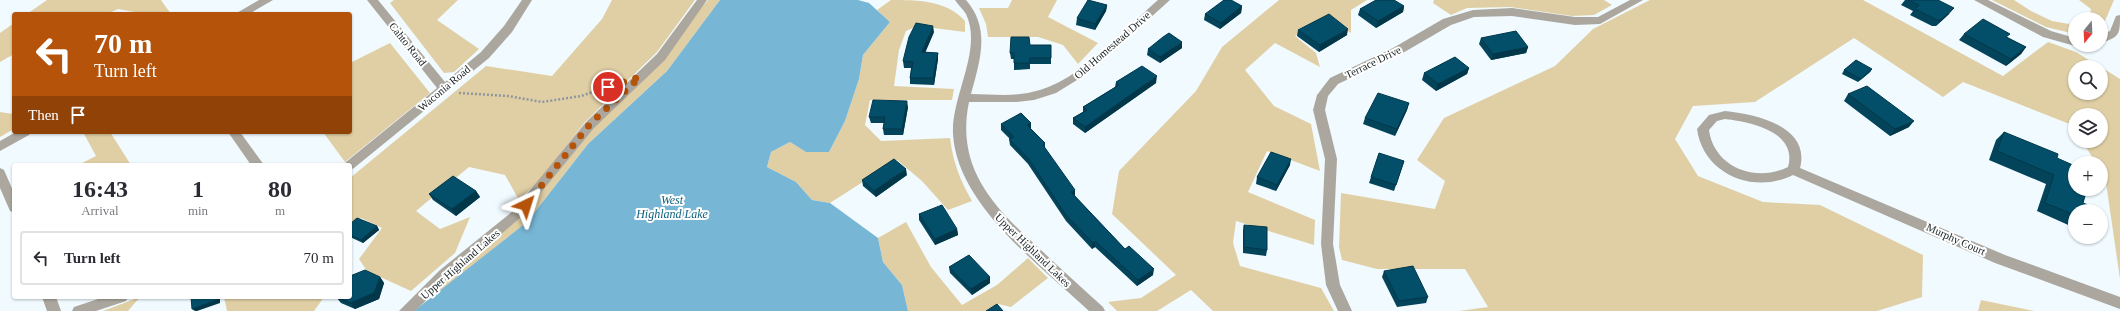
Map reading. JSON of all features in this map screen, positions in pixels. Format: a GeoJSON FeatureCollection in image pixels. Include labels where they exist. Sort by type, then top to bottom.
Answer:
{"type":"FeatureCollection","features":[{"type":"Feature","properties":{"kind":"street"},"geometry":{"type":"LineString","coordinates":[[244,12],[268,0]]}},
{"type":"Feature","properties":{"kind":"street","name":"Cahto Road"},"geometry":{"type":"LineString","coordinates":[[372,0],[444,88]]}},
{"type":"Feature","properties":{"kind":"street","name":"Waconia Road"},"geometry":{"type":"LineString","coordinates":[[352,163],[485,55],[508,29],[527,0]]}},
{"type":"Feature","properties":{"kind":"street","name":"Upper Highland Lakes"},"geometry":{"type":"LineString","coordinates":[[406,311],[445,274],[517,214],[590,124],[661,57],[702,0]]}},
{"type":"Feature","properties":{"kind":"street","name":"Upper Highland Lakes"},"geometry":{"type":"LineString","coordinates":[[960,0],[968,6],[976,22],[978,39],[964,98],[959,133],[964,155],[975,182],[995,214],[1052,270],[1098,311]]}},
{"type":"Feature","properties":{"kind":"street","name":"Old Homestead Drive"},"geometry":{"type":"LineString","coordinates":[[964,98],[1011,99],[1034,97],[1054,90],[1077,78],[1165,0]]}},
{"type":"Feature","properties":{"kind":"street","name":"Terrace Drive"},"geometry":{"type":"LineString","coordinates":[[1345,311],[1333,285],[1327,244],[1331,159],[1319,110],[1323,95],[1334,81],[1397,51],[1447,22],[1473,14],[1512,12],[1575,21],[1600,20],[1638,0]]}},
{"type":"Feature","properties":{"kind":"street"},"geometry":{"type":"LineString","coordinates":[[1979,0],[2047,34],[2068,40]]}},
{"type":"Feature","properties":{"kind":"street"},"geometry":{"type":"LineString","coordinates":[[2108,36],[2114,33],[2120,19]]}},
{"type":"Feature","properties":{"kind":"street"},"geometry":{"type":"LineString","coordinates":[[1726,115],[1741,115],[1766,124],[1780,132],[1791,143],[1796,154],[1793,170],[1784,176],[1771,179],[1754,178],[1738,173],[1717,161],[1707,150],[1702,139],[1703,129],[1713,118],[1726,115]]}},
{"type":"Feature","properties":{"kind":"street"},"geometry":{"type":"LineString","coordinates":[[0,146],[21,134]]}},
{"type":"Feature","properties":{"kind":"street"},"geometry":{"type":"LineString","coordinates":[[235,134],[257,163]]}},
{"type":"Feature","properties":{"kind":"street","name":"Murphy Court"},"geometry":{"type":"LineString","coordinates":[[1793,170],[2000,259],[2120,303]]}},
{"type":"Feature","properties":{"kind":"street"},"geometry":{"type":"LineString","coordinates":[[0,172],[12,203]]}},
{"type":"Feature","properties":{"kind":"street"},"geometry":{"type":"LineString","coordinates":[[50,299],[54,311]]}},
{"type":"Feature","properties":{"kind":"street"},"geometry":{"type":"LineString","coordinates":[[79,311],[115,299]]}},
{"type":"Feature","properties":{"kind":"path"},"geometry":{"type":"LineString","coordinates":[[444,88],[465,95],[508,96],[542,102],[581,96],[614,85]]}},
{"type":"Feature","properties":{"kind":"shaded area"},"geometry":{"type":"Polygon","coordinates":[[[47,0],[161,0],[170,12],[134,12],[118,9],[111,12],[30,12],[47,0]]]}},
{"type":"Feature","properties":{"kind":"shaded area"},"geometry":{"type":"Polygon","coordinates":[[[394,0],[458,0],[437,20],[479,49],[454,72],[444,73],[390,3],[394,0]]]}},
{"type":"Feature","properties":{"kind":"shaded area"},"geometry":{"type":"Polygon","coordinates":[[[612,0],[695,0],[657,52],[585,122],[539,181],[519,200],[505,175],[469,167],[416,211],[440,229],[470,217],[455,253],[411,291],[367,271],[359,259],[382,228],[361,218],[352,226],[352,176],[486,66],[552,76],[602,19],[612,0]]]}},
{"type":"Feature","properties":{"kind":"shaded area"},"geometry":{"type":"Polygon","coordinates":[[[708,0],[720,0],[667,71],[588,144],[527,222],[427,302],[436,290],[469,260],[522,216],[595,125],[708,0]]]}},
{"type":"Feature","properties":{"kind":"shaded area"},"geometry":{"type":"Polygon","coordinates":[[[891,0],[921,1],[940,5],[957,14],[965,21],[965,32],[917,26],[906,31],[899,50],[894,86],[954,89],[952,100],[870,100],[865,125],[881,141],[950,138],[958,171],[972,201],[948,210],[922,181],[897,160],[830,203],[812,200],[796,182],[767,167],[771,152],[790,142],[806,152],[829,152],[845,121],[859,79],[863,55],[890,22],[877,10],[891,0]]]}},
{"type":"Feature","properties":{"kind":"shaded area"},"geometry":{"type":"Polygon","coordinates":[[[1012,0],[1057,0],[1048,17],[1098,43],[1078,64],[1063,45],[1038,37],[988,37],[986,24],[979,8],[1008,8],[1012,0]]]}},
{"type":"Feature","properties":{"kind":"shaded area"},"geometry":{"type":"Polygon","coordinates":[[[1279,0],[1367,0],[1351,10],[1351,33],[1328,18],[1295,36],[1316,53],[1320,67],[1275,43],[1245,70],[1274,106],[1311,124],[1320,171],[1267,151],[1248,192],[1315,220],[1314,245],[1236,221],[1233,243],[1240,266],[1321,288],[1334,311],[1213,311],[1191,290],[1157,311],[1117,311],[1108,302],[1141,298],[1176,275],[1112,214],[1119,171],[1196,91],[1222,47],[1279,0]]]}},
{"type":"Feature","properties":{"kind":"shaded area"},"geometry":{"type":"Polygon","coordinates":[[[1434,0],[1604,0],[1612,5],[1594,15],[1572,16],[1510,7],[1467,8],[1451,15],[1433,3],[1434,0]]]}},
{"type":"Feature","properties":{"kind":"shaded area"},"geometry":{"type":"Polygon","coordinates":[[[1650,0],[1863,0],[2003,76],[2048,42],[2068,49],[2068,52],[2076,52],[2089,60],[2068,60],[2068,100],[2108,100],[2108,71],[2120,79],[2120,279],[2108,196],[2108,156],[2092,156],[2086,148],[2108,148],[2108,108],[2068,108],[2068,123],[1963,82],[1943,97],[1854,38],[1755,102],[1693,106],[1675,139],[1698,176],[1763,202],[1820,205],[1923,255],[1922,297],[1877,311],[1459,311],[1488,307],[1465,269],[1377,269],[1342,260],[1339,247],[1341,193],[1435,209],[1445,181],[1417,160],[1444,118],[1555,66],[1593,29],[1650,0]]]}},
{"type":"Feature","properties":{"kind":"shaded area"},"geometry":{"type":"Polygon","coordinates":[[[1992,0],[2014,0],[2031,11],[2052,21],[2068,24],[2068,32],[2046,27],[1992,0]]]}},
{"type":"Feature","properties":{"kind":"shaded area"},"geometry":{"type":"Polygon","coordinates":[[[2079,0],[2114,0],[2108,14],[2108,12],[2090,12],[2091,9],[2079,0]]]}},
{"type":"Feature","properties":{"kind":"shaded area"},"geometry":{"type":"Polygon","coordinates":[[[12,24],[12,55],[0,62],[0,33],[12,24]]]}},
{"type":"Feature","properties":{"kind":"shaded area"},"geometry":{"type":"Polygon","coordinates":[[[390,43],[430,93],[345,162],[324,134],[352,134],[352,62],[390,43]]]}},
{"type":"Feature","properties":{"kind":"shaded area"},"geometry":{"type":"Polygon","coordinates":[[[0,112],[12,114],[12,130],[0,137],[0,112]]]}},
{"type":"Feature","properties":{"kind":"shaded area"},"geometry":{"type":"Polygon","coordinates":[[[84,134],[111,134],[130,163],[82,163],[96,156],[84,134]]]}},
{"type":"Feature","properties":{"kind":"shaded area"},"geometry":{"type":"Polygon","coordinates":[[[906,222],[931,267],[962,305],[997,285],[1028,258],[1048,278],[1011,307],[998,304],[987,311],[908,311],[902,285],[883,262],[878,238],[906,222]]]}},
{"type":"Feature","properties":{"kind":"shaded area"},"geometry":{"type":"Polygon","coordinates":[[[135,299],[138,299],[128,311],[103,311],[135,299]]]}},
{"type":"Feature","properties":{"kind":"shaded area"},"geometry":{"type":"Polygon","coordinates":[[[224,299],[323,299],[314,311],[227,311],[224,299]]]}},
{"type":"Feature","properties":{"kind":"shaded area"},"geometry":{"type":"Polygon","coordinates":[[[1981,300],[2034,311],[1978,311],[1981,300]]]}},
{"type":"Feature","properties":{"kind":"water","name":"West Highland Lake"},"geometry":{"type":"Polygon","coordinates":[[[720,0],[858,0],[869,3],[890,22],[863,55],[859,79],[845,121],[829,152],[806,152],[790,142],[771,152],[767,167],[796,182],[812,200],[830,203],[878,238],[883,262],[902,285],[908,311],[414,311],[527,222],[588,144],[667,71],[720,0]]]}},
{"type":"Feature","properties":{"kind":"building"},"geometry":{"type":"Polygon","coordinates":[[[1088,0],[1107,5],[1095,24],[1077,18],[1088,0]]]}},
{"type":"Feature","properties":{"kind":"building"},"geometry":{"type":"Polygon","coordinates":[[[1224,0],[1231,0],[1242,6],[1221,23],[1205,14],[1224,0]]]}},
{"type":"Feature","properties":{"kind":"building"},"geometry":{"type":"Polygon","coordinates":[[[1376,0],[1394,0],[1404,6],[1378,21],[1360,9],[1376,0]]]}},
{"type":"Feature","properties":{"kind":"building"},"geometry":{"type":"Polygon","coordinates":[[[1908,0],[1938,0],[1954,8],[1941,20],[1937,20],[1915,9],[1919,5],[1908,0]]]}},
{"type":"Feature","properties":{"kind":"building"},"geometry":{"type":"Polygon","coordinates":[[[1329,14],[1348,29],[1320,45],[1298,30],[1329,14]]]}},
{"type":"Feature","properties":{"kind":"building"},"geometry":{"type":"Polygon","coordinates":[[[1983,19],[2010,34],[2006,37],[2026,47],[2011,59],[1964,34],[1983,19]]]}},
{"type":"Feature","properties":{"kind":"building"},"geometry":{"type":"Polygon","coordinates":[[[916,23],[933,26],[922,52],[938,53],[933,78],[910,78],[913,62],[903,61],[909,37],[916,23]]]}},
{"type":"Feature","properties":{"kind":"building"},"geometry":{"type":"Polygon","coordinates":[[[1516,31],[1528,47],[1493,54],[1481,38],[1516,31]]]}},
{"type":"Feature","properties":{"kind":"building"},"geometry":{"type":"Polygon","coordinates":[[[1169,33],[1182,42],[1160,57],[1148,49],[1163,37],[1169,33]]]}},
{"type":"Feature","properties":{"kind":"building"},"geometry":{"type":"Polygon","coordinates":[[[1011,37],[1029,37],[1030,45],[1051,45],[1051,58],[1030,58],[1029,63],[1014,63],[1014,53],[1010,53],[1011,37]]]}},
{"type":"Feature","properties":{"kind":"building"},"geometry":{"type":"Polygon","coordinates":[[[1455,57],[1469,68],[1438,84],[1424,73],[1455,57]]]}},
{"type":"Feature","properties":{"kind":"building"},"geometry":{"type":"Polygon","coordinates":[[[1856,60],[1872,69],[1861,79],[1844,70],[1856,60]]]}},
{"type":"Feature","properties":{"kind":"building"},"geometry":{"type":"Polygon","coordinates":[[[1142,66],[1157,76],[1085,127],[1073,118],[1087,110],[1083,107],[1119,85],[1116,82],[1142,66]]]}},
{"type":"Feature","properties":{"kind":"building"},"geometry":{"type":"Polygon","coordinates":[[[1867,86],[1914,121],[1895,129],[1848,94],[1867,86]]]}},
{"type":"Feature","properties":{"kind":"building"},"geometry":{"type":"Polygon","coordinates":[[[1378,93],[1409,103],[1397,129],[1365,118],[1378,93]]]}},
{"type":"Feature","properties":{"kind":"building"},"geometry":{"type":"Polygon","coordinates":[[[873,100],[907,101],[902,129],[883,129],[885,117],[869,117],[873,100]]]}},
{"type":"Feature","properties":{"kind":"building"},"geometry":{"type":"Polygon","coordinates":[[[1021,113],[1031,123],[1027,125],[1045,143],[1043,145],[1075,190],[1071,192],[1125,249],[1129,246],[1154,269],[1138,280],[1095,241],[1093,243],[1066,215],[1028,158],[1009,139],[1014,137],[1001,124],[1021,113]]]}},
{"type":"Feature","properties":{"kind":"building"},"geometry":{"type":"Polygon","coordinates":[[[2004,132],[2058,154],[2057,158],[2068,163],[2068,196],[2085,196],[2083,203],[2086,204],[2068,204],[2068,212],[2045,203],[2054,175],[1997,151],[2004,132]]]}},
{"type":"Feature","properties":{"kind":"building"},"geometry":{"type":"Polygon","coordinates":[[[1271,152],[1291,159],[1277,185],[1257,177],[1271,152]]]}},
{"type":"Feature","properties":{"kind":"building"},"geometry":{"type":"Polygon","coordinates":[[[1379,153],[1404,161],[1396,185],[1371,177],[1379,153]]]}},
{"type":"Feature","properties":{"kind":"building"},"geometry":{"type":"Polygon","coordinates":[[[894,159],[906,169],[874,191],[862,180],[894,159]]]}},
{"type":"Feature","properties":{"kind":"building"},"geometry":{"type":"Polygon","coordinates":[[[453,176],[476,191],[452,209],[429,194],[453,176]]]}},
{"type":"Feature","properties":{"kind":"building"},"geometry":{"type":"Polygon","coordinates":[[[942,205],[957,229],[935,239],[919,214],[942,205]]]}},
{"type":"Feature","properties":{"kind":"building"},"geometry":{"type":"Polygon","coordinates":[[[357,218],[377,226],[361,240],[352,236],[352,222],[357,218]]]}},
{"type":"Feature","properties":{"kind":"building"},"geometry":{"type":"Polygon","coordinates":[[[1244,225],[1267,227],[1267,250],[1244,247],[1244,225]]]}},
{"type":"Feature","properties":{"kind":"building"},"geometry":{"type":"Polygon","coordinates":[[[969,255],[990,277],[971,289],[949,267],[969,255]]]}},
{"type":"Feature","properties":{"kind":"building"},"geometry":{"type":"Polygon","coordinates":[[[1413,266],[1428,297],[1399,301],[1384,271],[1413,266]]]}},
{"type":"Feature","properties":{"kind":"building"},"geometry":{"type":"Polygon","coordinates":[[[365,270],[380,277],[374,293],[350,303],[341,299],[352,299],[352,275],[365,270]]]}},
{"type":"Feature","properties":{"kind":"building"},"geometry":{"type":"Polygon","coordinates":[[[191,299],[217,299],[217,300],[192,309],[191,299]]]}},
{"type":"Feature","properties":{"kind":"building"},"geometry":{"type":"Polygon","coordinates":[[[997,304],[1003,311],[986,311],[997,304]]]}},
{"type":"Feature","properties":{"kind":"route"},"geometry":{"type":"LineString","coordinates":[[526,205],[590,124],[640,77],[608,87]]}}]}
